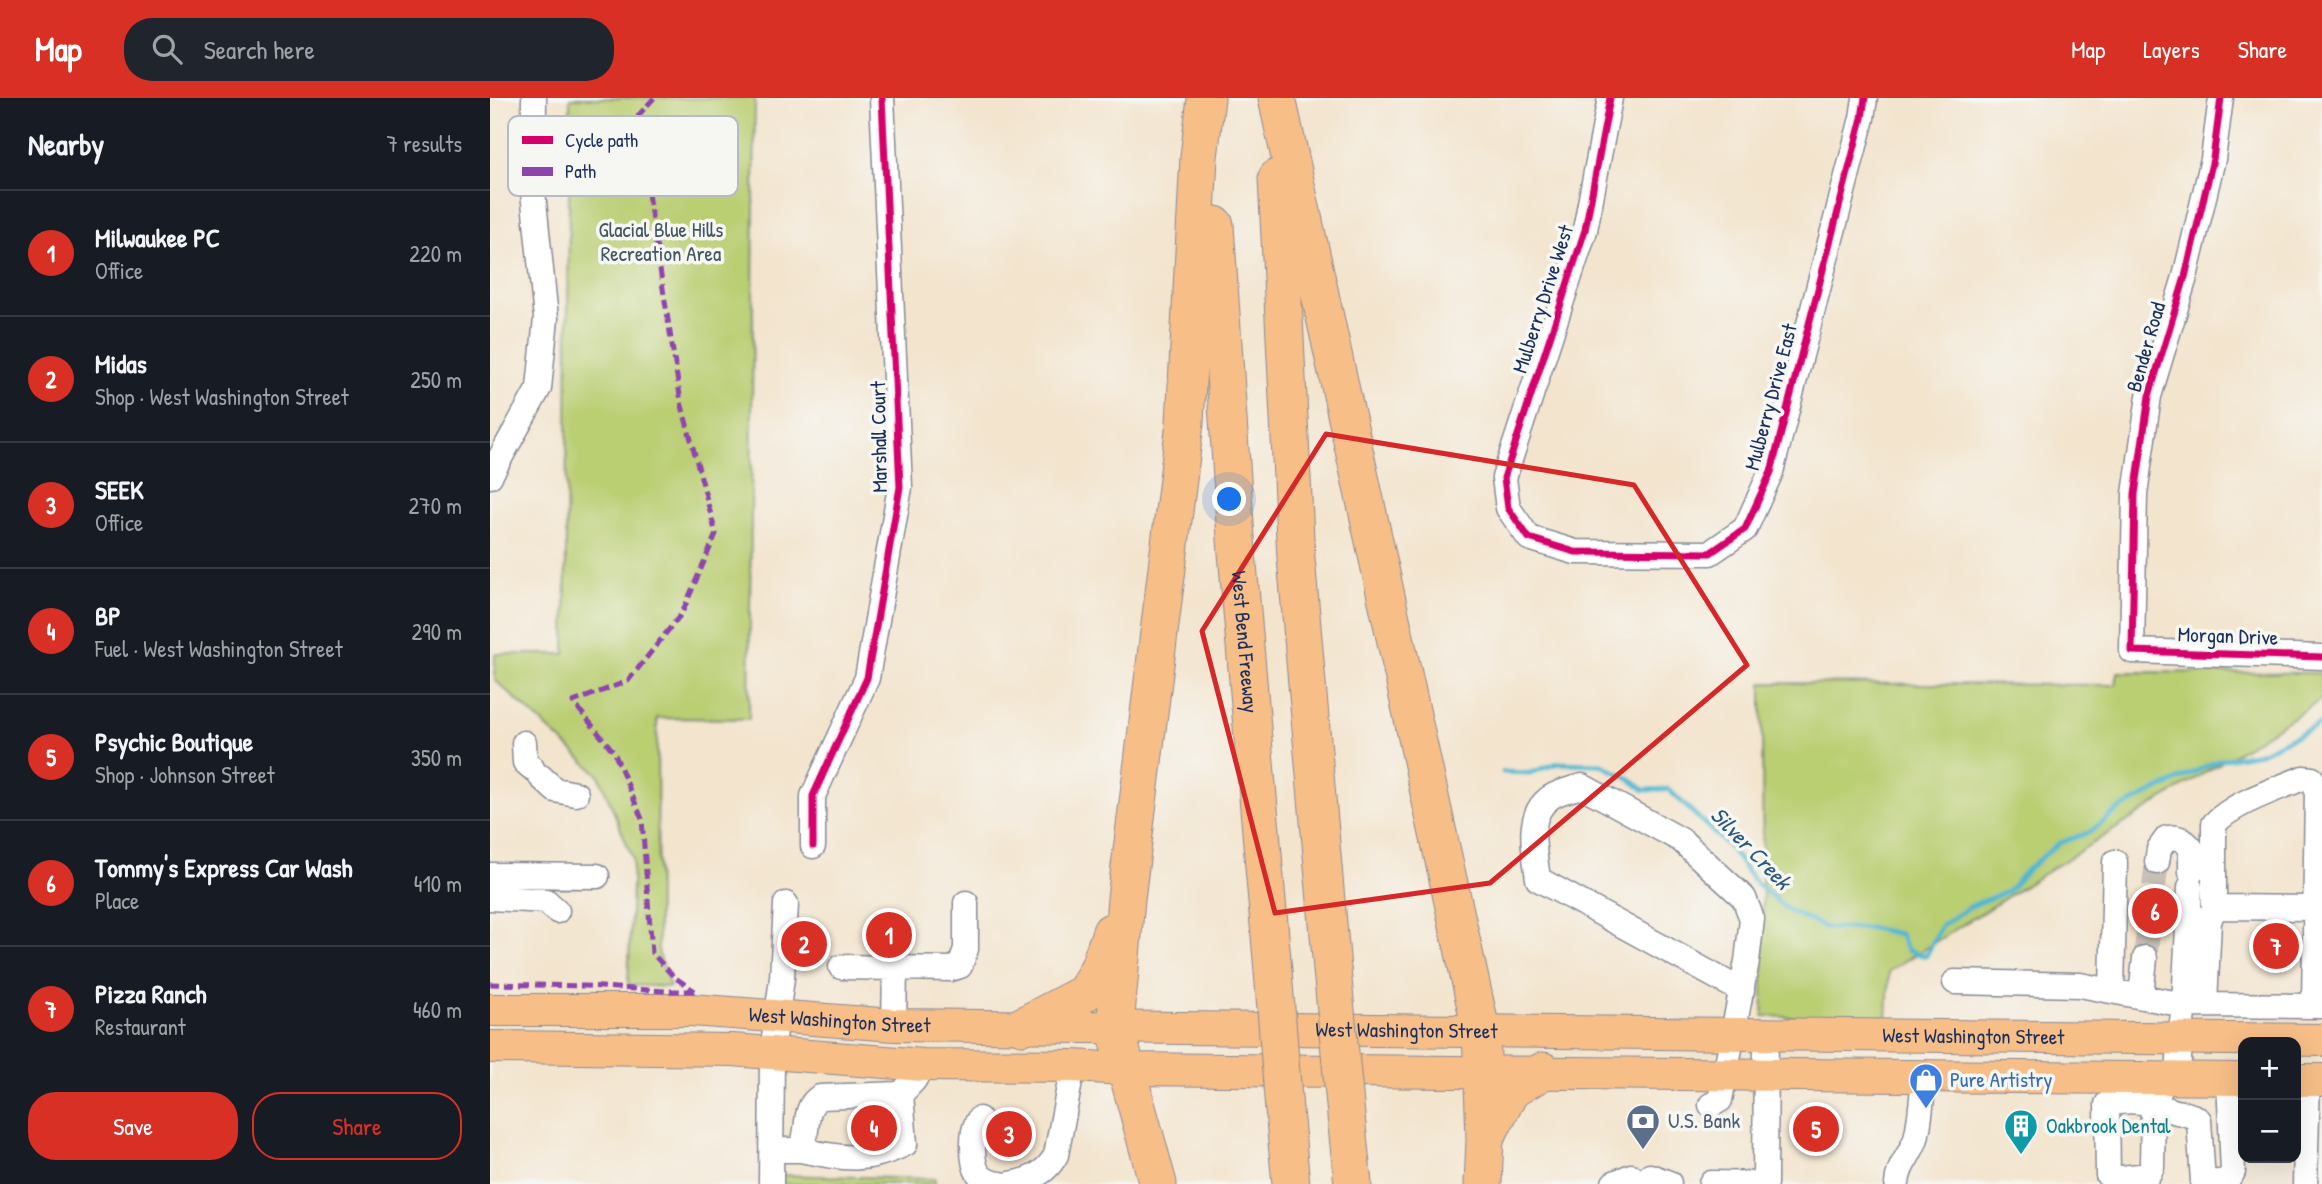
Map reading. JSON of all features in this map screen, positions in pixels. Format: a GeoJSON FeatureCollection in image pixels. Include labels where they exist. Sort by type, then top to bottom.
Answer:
{"type":"FeatureCollection","features":[{"type":"Feature","properties":{"kind":"highway"},"geometry":{"type":"LineString","coordinates":[[1158,1184],[1115,1027],[1125,899],[1185,423],[1199,158],[1207,98]]}},
{"type":"Feature","properties":{"kind":"highway","name":"West Bend Freeway"},"geometry":{"type":"LineString","coordinates":[[1207,98],[1237,554],[1291,1184]]}},
{"type":"Feature","properties":{"kind":"highway"},"geometry":{"type":"LineString","coordinates":[[1275,98],[1296,558],[1353,1184]]}},
{"type":"Feature","properties":{"kind":"highway"},"geometry":{"type":"LineString","coordinates":[[1275,98],[1481,1030],[1485,1139],[1483,1184]]}},
{"type":"Feature","properties":{"kind":"highway"},"geometry":{"type":"LineString","coordinates":[[1023,1026],[1085,993],[1099,967],[1125,899]]}},
{"type":"Feature","properties":{"kind":"highway"},"geometry":{"type":"LineString","coordinates":[[1485,1139],[1511,1090],[1543,1071]]}},
{"type":"Feature","properties":{"kind":"main road","name":"West Washington Street"},"geometry":{"type":"LineString","coordinates":[[490,1010],[691,1010],[894,1025],[2322,1040]]}},
{"type":"Feature","properties":{"kind":"main road","name":"West Washington Street"},"geometry":{"type":"LineString","coordinates":[[490,1047],[733,1049],[923,1065],[1125,1069],[1924,1075],[2164,1086],[2236,1079]]}},
{"type":"Feature","properties":{"kind":"street"},"geometry":{"type":"LineString","coordinates":[[534,98],[534,116]]}},
{"type":"Feature","properties":{"kind":"street","name":"Marshall Court"},"geometry":{"type":"LineString","coordinates":[[813,846],[813,796],[867,678],[900,487],[882,98]]}},
{"type":"Feature","properties":{"kind":"street","name":"Mulberry Drive West"},"geometry":{"type":"LineString","coordinates":[[1508,508],[1504,478],[1585,230],[1610,98]]}},
{"type":"Feature","properties":{"kind":"street","name":"Mulberry Drive East"},"geometry":{"type":"LineString","coordinates":[[1508,508],[1529,538],[1575,552],[1710,554],[1745,529],[1771,472],[1865,98]]}},
{"type":"Feature","properties":{"kind":"street","name":"Bender Road"},"geometry":{"type":"LineString","coordinates":[[2132,651],[2134,494],[2149,396],[2185,277],[2213,159],[2221,98]]}},
{"type":"Feature","properties":{"kind":"street"},"geometry":{"type":"LineString","coordinates":[[490,476],[539,388],[546,318],[533,196]]}},
{"type":"Feature","properties":{"kind":"street","name":"Morgan Drive"},"geometry":{"type":"LineString","coordinates":[[2132,651],[2322,657]]}},
{"type":"Feature","properties":{"kind":"street"},"geometry":{"type":"LineString","coordinates":[[524,743],[525,762],[555,790],[576,794]]}},
{"type":"Feature","properties":{"kind":"street"},"geometry":{"type":"LineString","coordinates":[[1955,982],[2080,985],[2195,1004],[2318,1006],[2314,908],[2316,786],[2312,779],[2303,778],[2231,812],[2214,824],[2214,907],[2195,1004],[2164,1086],[2174,1111],[2199,1119],[2203,1182],[2211,1184],[2227,1181],[2233,1172],[2236,1079]]}},
{"type":"Feature","properties":{"kind":"street"},"geometry":{"type":"LineString","coordinates":[[1711,1105],[1720,1100],[1741,991],[1752,919],[1744,898],[1681,840],[1582,786],[1552,796],[1538,809],[1532,835],[1538,879],[1741,991]]}},
{"type":"Feature","properties":{"kind":"street"},"geometry":{"type":"LineString","coordinates":[[2157,862],[2159,849],[2167,838],[2175,837],[2191,848],[2195,1004]]}},
{"type":"Feature","properties":{"kind":"street"},"geometry":{"type":"LineString","coordinates":[[2112,991],[2115,862]]}},
{"type":"Feature","properties":{"kind":"street"},"geometry":{"type":"LineString","coordinates":[[490,875],[597,876]]}},
{"type":"Feature","properties":{"kind":"street"},"geometry":{"type":"LineString","coordinates":[[490,898],[546,901],[556,911],[561,876]]}},
{"type":"Feature","properties":{"kind":"street"},"geometry":{"type":"LineString","coordinates":[[771,1184],[772,1053],[784,959],[786,904]]}},
{"type":"Feature","properties":{"kind":"street"},"geometry":{"type":"LineString","coordinates":[[841,967],[950,969],[960,966],[966,949],[966,904]]}},
{"type":"Feature","properties":{"kind":"street"},"geometry":{"type":"LineString","coordinates":[[2214,907],[2314,908]]}},
{"type":"Feature","properties":{"kind":"street"},"geometry":{"type":"LineString","coordinates":[[2141,996],[2145,958]]}},
{"type":"Feature","properties":{"kind":"street"},"geometry":{"type":"LineString","coordinates":[[894,1025],[895,968]]}},
{"type":"Feature","properties":{"kind":"street"},"geometry":{"type":"LineString","coordinates":[[1711,1184],[1765,1184],[1766,1034]]}},
{"type":"Feature","properties":{"kind":"street"},"geometry":{"type":"LineString","coordinates":[[800,1150],[806,1141],[812,1101],[820,1097],[901,1094],[923,1065]]}},
{"type":"Feature","properties":{"kind":"street"},"geometry":{"type":"LineString","coordinates":[[1009,1184],[1031,1178],[1051,1166],[1056,1155],[1073,1066]]}},
{"type":"Feature","properties":{"kind":"street"},"geometry":{"type":"LineString","coordinates":[[1897,1184],[1898,1170],[1917,1136],[1924,1075]]}},
{"type":"Feature","properties":{"kind":"street"},"geometry":{"type":"LineString","coordinates":[[2305,1184],[2314,1130],[2309,1080]]}},
{"type":"Feature","properties":{"kind":"street"},"geometry":{"type":"LineString","coordinates":[[771,1151],[800,1150],[859,1158],[884,1155],[905,1144],[901,1094]]}},
{"type":"Feature","properties":{"kind":"street"},"geometry":{"type":"LineString","coordinates":[[979,1119],[973,1134],[974,1169],[980,1178],[1000,1184]]}},
{"type":"Feature","properties":{"kind":"highlighted area"},"geometry":{"type":"Polygon","coordinates":[[[1326,434],[1634,485],[1747,665],[1490,883],[1275,913],[1202,631],[1326,434]]]}},
{"type":"Feature","properties":{"kind":"green space","name":"Glacial Blue Hills Recreation Area"},"geometry":{"type":"Polygon","coordinates":[[[570,98],[755,98],[749,719],[657,718],[658,951],[670,987],[628,985],[633,859],[599,775],[495,680],[495,654],[565,654],[569,196],[738,196],[738,116],[570,116],[570,98]]]}},
{"type":"Feature","properties":{"kind":"green space"},"geometry":{"type":"Polygon","coordinates":[[[2118,672],[2322,673],[2322,699],[1889,971],[1887,1021],[1763,1016],[1762,683],[2116,685],[2118,672]]]}},
{"type":"Feature","properties":{"kind":"green space"},"geometry":{"type":"Polygon","coordinates":[[[777,1175],[935,1179],[935,1184],[777,1184],[777,1175]]]}},
{"type":"Feature","properties":{"kind":"waterway","name":"Silver Creek"},"geometry":{"type":"LineString","coordinates":[[1503,772],[1530,773],[1558,763],[1600,764],[1630,779],[1644,790],[1668,789],[1730,848],[1755,882],[1788,910],[1826,928],[1871,928],[1900,934],[1907,950],[1926,956],[1941,926],[1971,906],[2008,891],[2028,869],[2059,843],[2090,832],[2119,809],[2219,760],[2260,753],[2322,723]]}},
{"type":"Feature","properties":{"kind":"tunnel"},"geometry":{"type":"LineString","coordinates":[[2145,958],[2157,862]]}},
{"type":"Feature","properties":{"kind":"marked path"},"geometry":{"type":"LineString","coordinates":[[638,116],[654,98]]}},
{"type":"Feature","properties":{"kind":"marked path"},"geometry":{"type":"LineString","coordinates":[[648,196],[681,402],[716,534],[682,613],[628,681],[573,702],[614,752],[642,819],[652,953],[674,977],[695,991]]}},
{"type":"Feature","properties":{"kind":"marked path"},"geometry":{"type":"LineString","coordinates":[[490,984],[695,991]]}},
{"type":"Feature","properties":{"kind":"cycle path"},"geometry":{"type":"LineString","coordinates":[[813,846],[813,796],[867,678],[900,487],[882,98]]}},
{"type":"Feature","properties":{"kind":"cycle path"},"geometry":{"type":"LineString","coordinates":[[1610,98],[1585,230],[1504,478],[1508,508],[1529,538],[1575,552],[1710,553],[1745,529],[1771,472],[1865,98]]}},
{"type":"Feature","properties":{"kind":"cycle path"},"geometry":{"type":"LineString","coordinates":[[2221,98],[2213,159],[2185,277],[2149,396],[2135,494],[2132,651],[2322,657]]}},
{"type":"Feature","properties":{"kind":"place","name":"Tommy's Express Car Wash"},"geometry":{"type":"Point","coordinates":[2155,911]}},
{"type":"Feature","properties":{"kind":"place","name":"Milwaukee PC"},"geometry":{"type":"Point","coordinates":[889,935]}},
{"type":"Feature","properties":{"kind":"place","name":"Midas"},"geometry":{"type":"Point","coordinates":[804,944]}},
{"type":"Feature","properties":{"kind":"place","name":"Pizza Ranch"},"geometry":{"type":"Point","coordinates":[2276,946]}},
{"type":"Feature","properties":{"kind":"place","name":"Pure Artistry"},"geometry":{"type":"Point","coordinates":[1926,1110]}},
{"type":"Feature","properties":{"kind":"place","name":"BP"},"geometry":{"type":"Point","coordinates":[874,1128]}},
{"type":"Feature","properties":{"kind":"place","name":"Psychic Boutique"},"geometry":{"type":"Point","coordinates":[1816,1129]}},
{"type":"Feature","properties":{"kind":"place","name":"SEEK"},"geometry":{"type":"Point","coordinates":[1009,1134]}},
{"type":"Feature","properties":{"kind":"place","name":"U.S. Bank"},"geometry":{"type":"Point","coordinates":[1643,1151]}},
{"type":"Feature","properties":{"kind":"place","name":"Oakbrook Dental"},"geometry":{"type":"Point","coordinates":[2021,1156]}}]}
